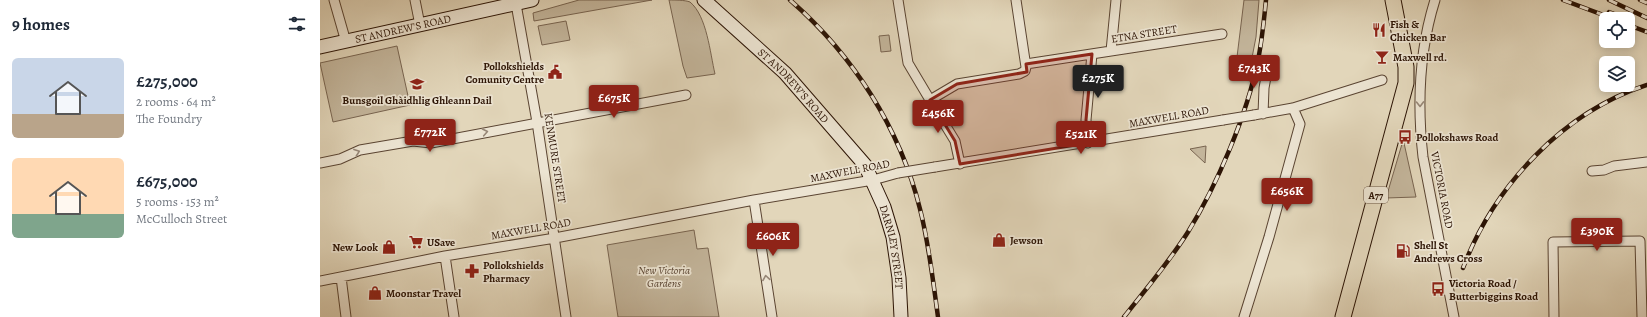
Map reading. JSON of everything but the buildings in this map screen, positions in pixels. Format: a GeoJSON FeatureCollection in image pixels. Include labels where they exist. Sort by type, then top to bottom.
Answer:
{"type":"FeatureCollection","features":[{"type":"Feature","properties":{"kind":"main road","name":"A77"},"geometry":{"type":"LineString","coordinates":[[1343,317],[1406,83],[1407,72],[1393,0]]}},
{"type":"Feature","properties":{"kind":"street"},"geometry":{"type":"LineString","coordinates":[[334,0],[346,42]]}},
{"type":"Feature","properties":{"kind":"street"},"geometry":{"type":"LineString","coordinates":[[415,0],[420,25]]}},
{"type":"Feature","properties":{"kind":"street","name":"ST ANDREW'S ROAD"},"geometry":{"type":"LineString","coordinates":[[320,47],[532,0]]}},
{"type":"Feature","properties":{"kind":"street","name":"ST ANDREW'S ROAD"},"geometry":{"type":"LineString","coordinates":[[704,0],[785,73],[865,165],[873,180]]}},
{"type":"Feature","properties":{"kind":"street"},"geometry":{"type":"LineString","coordinates":[[898,0],[908,63],[955,141],[960,164]]}},
{"type":"Feature","properties":{"kind":"street"},"geometry":{"type":"LineString","coordinates":[[930,100],[957,84],[1022,73],[1026,70],[1016,0]]}},
{"type":"Feature","properties":{"kind":"street"},"geometry":{"type":"LineString","coordinates":[[1111,51],[1116,0]]}},
{"type":"Feature","properties":{"kind":"street","name":"VICTORIA ROAD"},"geometry":{"type":"LineString","coordinates":[[1435,0],[1426,37],[1422,65],[1420,134],[1454,317]]}},
{"type":"Feature","properties":{"kind":"street","name":"KENMURE STREET"},"geometry":{"type":"LineString","coordinates":[[516,4],[537,122],[566,317]]}},
{"type":"Feature","properties":{"kind":"street","name":"ETNA STREET"},"geometry":{"type":"LineString","coordinates":[[1026,64],[1222,34]]}},
{"type":"Feature","properties":{"kind":"street"},"geometry":{"type":"LineString","coordinates":[[1088,143],[1086,120],[1092,54]]}},
{"type":"Feature","properties":{"kind":"street"},"geometry":{"type":"LineString","coordinates":[[1259,114],[1268,66]]}},
{"type":"Feature","properties":{"kind":"street","name":"MAXWELL ROAD"},"geometry":{"type":"LineString","coordinates":[[320,281],[445,256],[555,238],[754,200],[873,180],[898,173],[1088,143],[1293,108],[1382,80]]}},
{"type":"Feature","properties":{"kind":"street"},"geometry":{"type":"LineString","coordinates":[[320,163],[340,159],[360,150],[413,141],[430,143],[686,95]]}},
{"type":"Feature","properties":{"kind":"street"},"geometry":{"type":"LineString","coordinates":[[1244,317],[1269,237],[1300,124],[1293,108]]}},
{"type":"Feature","properties":{"kind":"street"},"geometry":{"type":"LineString","coordinates":[[1592,171],[1604,170],[1614,166],[1647,162]]}},
{"type":"Feature","properties":{"kind":"street","name":"DARNLEY STREET"},"geometry":{"type":"LineString","coordinates":[[873,180],[884,207],[893,237],[899,278],[902,317]]}},
{"type":"Feature","properties":{"kind":"street"},"geometry":{"type":"LineString","coordinates":[[754,200],[772,317]]}},
{"type":"Feature","properties":{"kind":"street"},"geometry":{"type":"LineString","coordinates":[[1554,317],[1553,242],[1616,241],[1640,241],[1642,317]]}},
{"type":"Feature","properties":{"kind":"street"},"geometry":{"type":"LineString","coordinates":[[445,256],[454,317]]}},
{"type":"Feature","properties":{"kind":"street"},"geometry":{"type":"LineString","coordinates":[[341,277],[346,317]]}},
{"type":"Feature","properties":{"kind":"highlighted area"},"geometry":{"type":"Polygon","coordinates":[[[1092,54],[1086,120],[1088,143],[960,164],[955,141],[930,100],[957,84],[1027,72],[1026,64],[1092,54]]]}},
{"type":"Feature","properties":{"kind":"green space"},"geometry":{"type":"Polygon","coordinates":[[[579,0],[652,0],[534,21],[533,13],[579,0]]]}},
{"type":"Feature","properties":{"kind":"green space"},"geometry":{"type":"Polygon","coordinates":[[[669,0],[688,1],[696,8],[707,35],[715,74],[687,78],[669,0]]]}},
{"type":"Feature","properties":{"kind":"green space"},"geometry":{"type":"Polygon","coordinates":[[[1244,0],[1259,0],[1256,37],[1250,68],[1237,57],[1244,0]]]}},
{"type":"Feature","properties":{"kind":"green space"},"geometry":{"type":"Polygon","coordinates":[[[566,21],[570,40],[542,45],[538,26],[566,21]]]}},
{"type":"Feature","properties":{"kind":"green space"},"geometry":{"type":"Polygon","coordinates":[[[889,35],[891,51],[881,52],[879,36],[889,35]]]}},
{"type":"Feature","properties":{"kind":"green space"},"geometry":{"type":"Polygon","coordinates":[[[397,46],[410,105],[333,122],[320,63],[397,46]]]}},
{"type":"Feature","properties":{"kind":"green space"},"geometry":{"type":"Polygon","coordinates":[[[1404,143],[1416,197],[1386,198],[1402,144],[1404,143]]]}},
{"type":"Feature","properties":{"kind":"green space"},"geometry":{"type":"Polygon","coordinates":[[[1206,146],[1205,163],[1190,149],[1206,146]]]}},
{"type":"Feature","properties":{"kind":"green space","name":"New Victoria Gardens"},"geometry":{"type":"Polygon","coordinates":[[[694,230],[697,249],[708,248],[719,317],[618,317],[607,245],[694,230]]]}},
{"type":"Feature","properties":{"kind":"railway"},"geometry":{"type":"LineString","coordinates":[[790,0],[813,21],[854,69],[887,122],[900,150],[920,209],[926,236],[938,317]]}},
{"type":"Feature","properties":{"kind":"railway"},"geometry":{"type":"LineString","coordinates":[[1124,317],[1188,232],[1210,193],[1230,149],[1253,81],[1261,45],[1266,0]]}},
{"type":"Feature","properties":{"kind":"railway"},"geometry":{"type":"LineString","coordinates":[[1563,0],[1599,13]]}},
{"type":"Feature","properties":{"kind":"railway"},"geometry":{"type":"LineString","coordinates":[[1609,0],[1647,18]]}},
{"type":"Feature","properties":{"kind":"railway"},"geometry":{"type":"LineString","coordinates":[[1640,0],[1647,3]]}},
{"type":"Feature","properties":{"kind":"railway"},"geometry":{"type":"LineString","coordinates":[[1635,28],[1647,32]]}},
{"type":"Feature","properties":{"kind":"railway"},"geometry":{"type":"LineString","coordinates":[[1463,268],[1476,238],[1493,209],[1513,181],[1535,156],[1560,133],[1587,113],[1616,97],[1647,85]]}},
{"type":"Feature","properties":{"kind":"place","name":"Fish & Chicken Bar"},"geometry":{"type":"Point","coordinates":[1379,30]}},
{"type":"Feature","properties":{"kind":"place","name":"Maxwell rd."},"geometry":{"type":"Point","coordinates":[1382,57]}},
{"type":"Feature","properties":{"kind":"place","name":"Pollokshields Comunity Centre"},"geometry":{"type":"Point","coordinates":[555,72]}},
{"type":"Feature","properties":{"kind":"place","name":"Bunsgoil Ghàidhlig Ghleann Dail"},"geometry":{"type":"Point","coordinates":[417,84]}},
{"type":"Feature","properties":{"kind":"place","name":"Pollokshaws Road"},"geometry":{"type":"Point","coordinates":[1405,137]}},
{"type":"Feature","properties":{"kind":"place","name":"Jewson"},"geometry":{"type":"Point","coordinates":[999,240]}},
{"type":"Feature","properties":{"kind":"place","name":"USave"},"geometry":{"type":"Point","coordinates":[416,242]}},
{"type":"Feature","properties":{"kind":"place","name":"New Look"},"geometry":{"type":"Point","coordinates":[389,247]}},
{"type":"Feature","properties":{"kind":"place","name":"Shell St Andrews Cross"},"geometry":{"type":"Point","coordinates":[1403,251]}},
{"type":"Feature","properties":{"kind":"place","name":"Pollokshields Pharmacy"},"geometry":{"type":"Point","coordinates":[472,271]}},
{"type":"Feature","properties":{"kind":"place","name":"Victoria Road / Butterbiggins Road"},"geometry":{"type":"Point","coordinates":[1438,289]}},
{"type":"Feature","properties":{"kind":"place","name":"Moonstar Travel"},"geometry":{"type":"Point","coordinates":[375,293]}}]}
